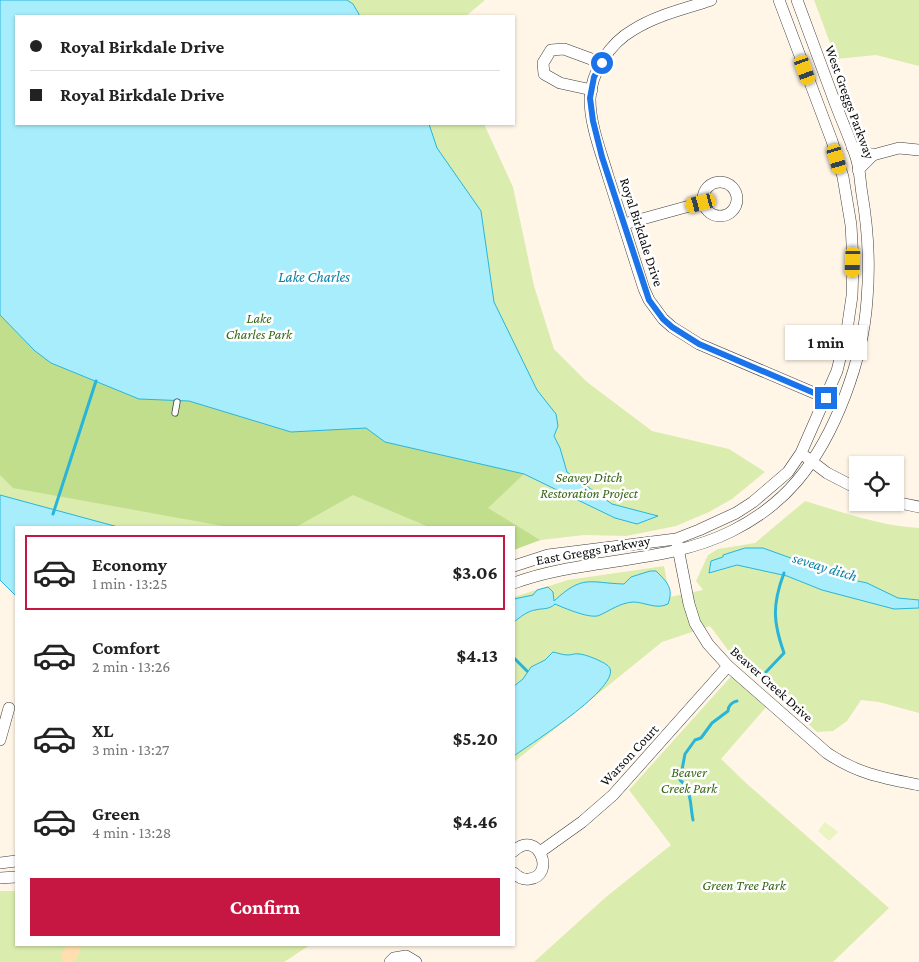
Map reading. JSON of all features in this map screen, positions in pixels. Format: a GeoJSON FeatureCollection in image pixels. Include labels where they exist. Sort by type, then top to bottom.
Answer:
{"type":"FeatureCollection","features":[{"type":"Feature","properties":{"kind":"street","name":"Royal Birkdale Drive"},"geometry":{"type":"LineString","coordinates":[[711,0],[645,23],[631,30],[613,47],[594,77],[590,98],[597,139],[649,300],[663,319],[699,344],[826,398]]}},
{"type":"Feature","properties":{"kind":"street"},"geometry":{"type":"LineString","coordinates":[[678,545],[753,502],[788,472],[801,453],[837,371],[848,322],[852,296],[853,262],[851,225],[843,177],[832,141],[779,0]]}},
{"type":"Feature","properties":{"kind":"street","name":"West Greggs Parkway"},"geometry":{"type":"LineString","coordinates":[[678,545],[710,540],[733,530],[761,513],[785,494],[812,461],[838,412],[856,362],[867,302],[869,255],[867,224],[857,159],[797,0]]}},
{"type":"Feature","properties":{"kind":"street"},"geometry":{"type":"LineString","coordinates":[[592,90],[560,83],[544,74],[543,63],[551,50],[564,49],[602,63]]}},
{"type":"Feature","properties":{"kind":"street"},"geometry":{"type":"LineString","coordinates":[[852,147],[873,155]]}},
{"type":"Feature","properties":{"kind":"street"},"geometry":{"type":"LineString","coordinates":[[858,170],[873,155],[899,148],[919,150]]}},
{"type":"Feature","properties":{"kind":"street"},"geometry":{"type":"LineString","coordinates":[[624,224],[704,202]]}},
{"type":"Feature","properties":{"kind":"street"},"geometry":{"type":"LineString","coordinates":[[801,453],[826,473],[849,484]]}},
{"type":"Feature","properties":{"kind":"street"},"geometry":{"type":"LineString","coordinates":[[904,504],[919,507]]}},
{"type":"Feature","properties":{"kind":"street","name":"East Greggs Parkway"},"geometry":{"type":"LineString","coordinates":[[515,566],[548,556],[678,545]]}},
{"type":"Feature","properties":{"kind":"street","name":"East Greggs Parkway"},"geometry":{"type":"LineString","coordinates":[[515,583],[555,571],[678,545]]}},
{"type":"Feature","properties":{"kind":"street","name":"Beaver Creek Drive"},"geometry":{"type":"LineString","coordinates":[[678,545],[689,604],[695,623],[708,644],[728,666],[842,763],[874,776],[919,785]]}},
{"type":"Feature","properties":{"kind":"street","name":"Warson Court"},"geometry":{"type":"LineString","coordinates":[[540,852],[582,822],[612,795],[728,666]]}},
{"type":"Feature","properties":{"kind":"street"},"geometry":{"type":"LineString","coordinates":[[0,740],[8,708]]}},
{"type":"Feature","properties":{"kind":"street"},"geometry":{"type":"LineString","coordinates":[[515,850],[522,846],[534,846],[540,852],[543,859],[543,865],[538,875],[522,879],[515,875]]}},
{"type":"Feature","properties":{"kind":"street"},"geometry":{"type":"LineString","coordinates":[[0,863],[15,861]]}},
{"type":"Feature","properties":{"kind":"street"},"geometry":{"type":"LineString","coordinates":[[0,878],[15,877]]}},
{"type":"Feature","properties":{"kind":"street"},"geometry":{"type":"LineString","coordinates":[[390,962],[394,958],[406,956],[416,962]]}},
{"type":"Feature","properties":{"kind":"lane"},"geometry":{"type":"LineString","coordinates":[[174,413],[177,402]]}},
{"type":"Feature","properties":{"kind":"green space","name":"Lake Charles"},"geometry":{"type":"Polygon","coordinates":[[[0,0],[344,0],[353,4],[347,0],[485,0],[467,15],[15,15],[15,125],[426,125],[433,138],[429,125],[484,125],[513,187],[534,286],[554,349],[587,382],[652,431],[729,449],[765,472],[732,499],[709,512],[676,526],[626,536],[584,535],[541,540],[515,549],[515,526],[85,526],[0,502],[0,0]]]}},
{"type":"Feature","properties":{"kind":"green space"},"geometry":{"type":"Polygon","coordinates":[[[814,0],[919,0],[919,66],[876,55],[836,59],[814,0]]]}},
{"type":"Feature","properties":{"kind":"green space"},"geometry":{"type":"Polygon","coordinates":[[[0,315],[35,351],[51,363],[139,399],[189,401],[291,432],[366,428],[385,442],[524,474],[488,508],[540,540],[515,550],[515,526],[427,526],[353,495],[298,526],[223,526],[13,488],[0,475],[0,315]]]}},
{"type":"Feature","properties":{"kind":"green space"},"geometry":{"type":"Polygon","coordinates":[[[805,501],[876,521],[919,528],[919,713],[879,702],[861,700],[847,721],[833,731],[817,732],[731,654],[710,626],[662,642],[515,761],[515,597],[568,580],[664,566],[670,597],[703,590],[696,581],[708,555],[718,549],[755,543],[805,501]]]}},
{"type":"Feature","properties":{"kind":"green space","name":"Green Tree Park"},"geometry":{"type":"Polygon","coordinates":[[[735,672],[767,706],[721,759],[889,908],[833,962],[534,962],[606,897],[671,845],[629,790],[735,672]]]}},
{"type":"Feature","properties":{"kind":"green space"},"geometry":{"type":"Polygon","coordinates":[[[825,822],[838,832],[829,841],[818,831],[825,822]]]}},
{"type":"Feature","properties":{"kind":"green space"},"geometry":{"type":"Polygon","coordinates":[[[0,891],[15,891],[15,946],[308,946],[284,962],[0,962],[0,891]]]}},
{"type":"Feature","properties":{"kind":"sand"},"geometry":{"type":"Polygon","coordinates":[[[68,946],[81,946],[79,954],[73,962],[61,962],[63,960],[60,954],[68,946]]]}},
{"type":"Feature","properties":{"kind":"water","name":"Lake Charles"},"geometry":{"type":"Polygon","coordinates":[[[0,0],[347,0],[353,4],[359,15],[15,15],[15,125],[429,125],[437,148],[481,211],[494,302],[537,390],[556,414],[558,426],[554,436],[560,448],[567,472],[612,504],[658,516],[637,524],[615,518],[524,474],[385,442],[366,428],[291,432],[189,401],[139,399],[51,363],[35,351],[0,315],[0,0]]]}},
{"type":"Feature","properties":{"kind":"water"},"geometry":{"type":"Polygon","coordinates":[[[0,495],[114,526],[15,526],[15,595],[0,580],[0,495]]]}},
{"type":"Feature","properties":{"kind":"water"},"geometry":{"type":"Polygon","coordinates":[[[745,548],[763,548],[849,579],[867,583],[898,598],[919,600],[919,608],[894,609],[822,590],[787,576],[737,565],[709,573],[711,561],[745,548]]]}},
{"type":"Feature","properties":{"kind":"water"},"geometry":{"type":"Polygon","coordinates":[[[656,571],[670,589],[668,604],[659,606],[633,602],[620,605],[600,615],[591,616],[555,604],[548,608],[530,612],[515,621],[515,599],[533,595],[537,590],[548,587],[553,592],[554,601],[564,592],[580,583],[624,584],[631,577],[656,571]]]}},
{"type":"Feature","properties":{"kind":"water"},"geometry":{"type":"Polygon","coordinates":[[[553,652],[566,655],[582,654],[607,665],[610,673],[604,685],[574,714],[515,755],[515,685],[523,679],[531,667],[545,660],[553,652]]]}},
{"type":"Feature","properties":{"kind":"waterway"},"geometry":{"type":"LineString","coordinates":[[53,514],[96,381]]}},
{"type":"Feature","properties":{"kind":"waterway"},"geometry":{"type":"LineString","coordinates":[[766,672],[784,653],[775,613],[777,595],[784,573]]}},
{"type":"Feature","properties":{"kind":"waterway"},"geometry":{"type":"LineString","coordinates":[[515,659],[527,671]]}},
{"type":"Feature","properties":{"kind":"waterway"},"geometry":{"type":"LineString","coordinates":[[693,820],[689,793],[680,780],[685,754],[695,740],[701,738],[712,723],[728,711],[732,703],[737,701]]}},
{"type":"Feature","properties":{"kind":"route"},"geometry":{"type":"LineString","coordinates":[[602,63],[594,77],[590,98],[593,121],[602,157],[649,300],[663,319],[672,327],[699,344],[826,398]]}},
{"type":"Feature","properties":{"kind":"park label","name":"Lake Charles Park"},"geometry":{"type":"Point","coordinates":[259,326]}},
{"type":"Feature","properties":{"kind":"park label","name":"Seavey Ditch Restoration Project"},"geometry":{"type":"Point","coordinates":[589,486]}},
{"type":"Feature","properties":{"kind":"park label","name":"Beaver Creek Park"},"geometry":{"type":"Point","coordinates":[689,780]}},
{"type":"Feature","properties":{"kind":"water label","name":"seveay ditch"},"geometry":{"type":"Point","coordinates":[825,567]}}]}
